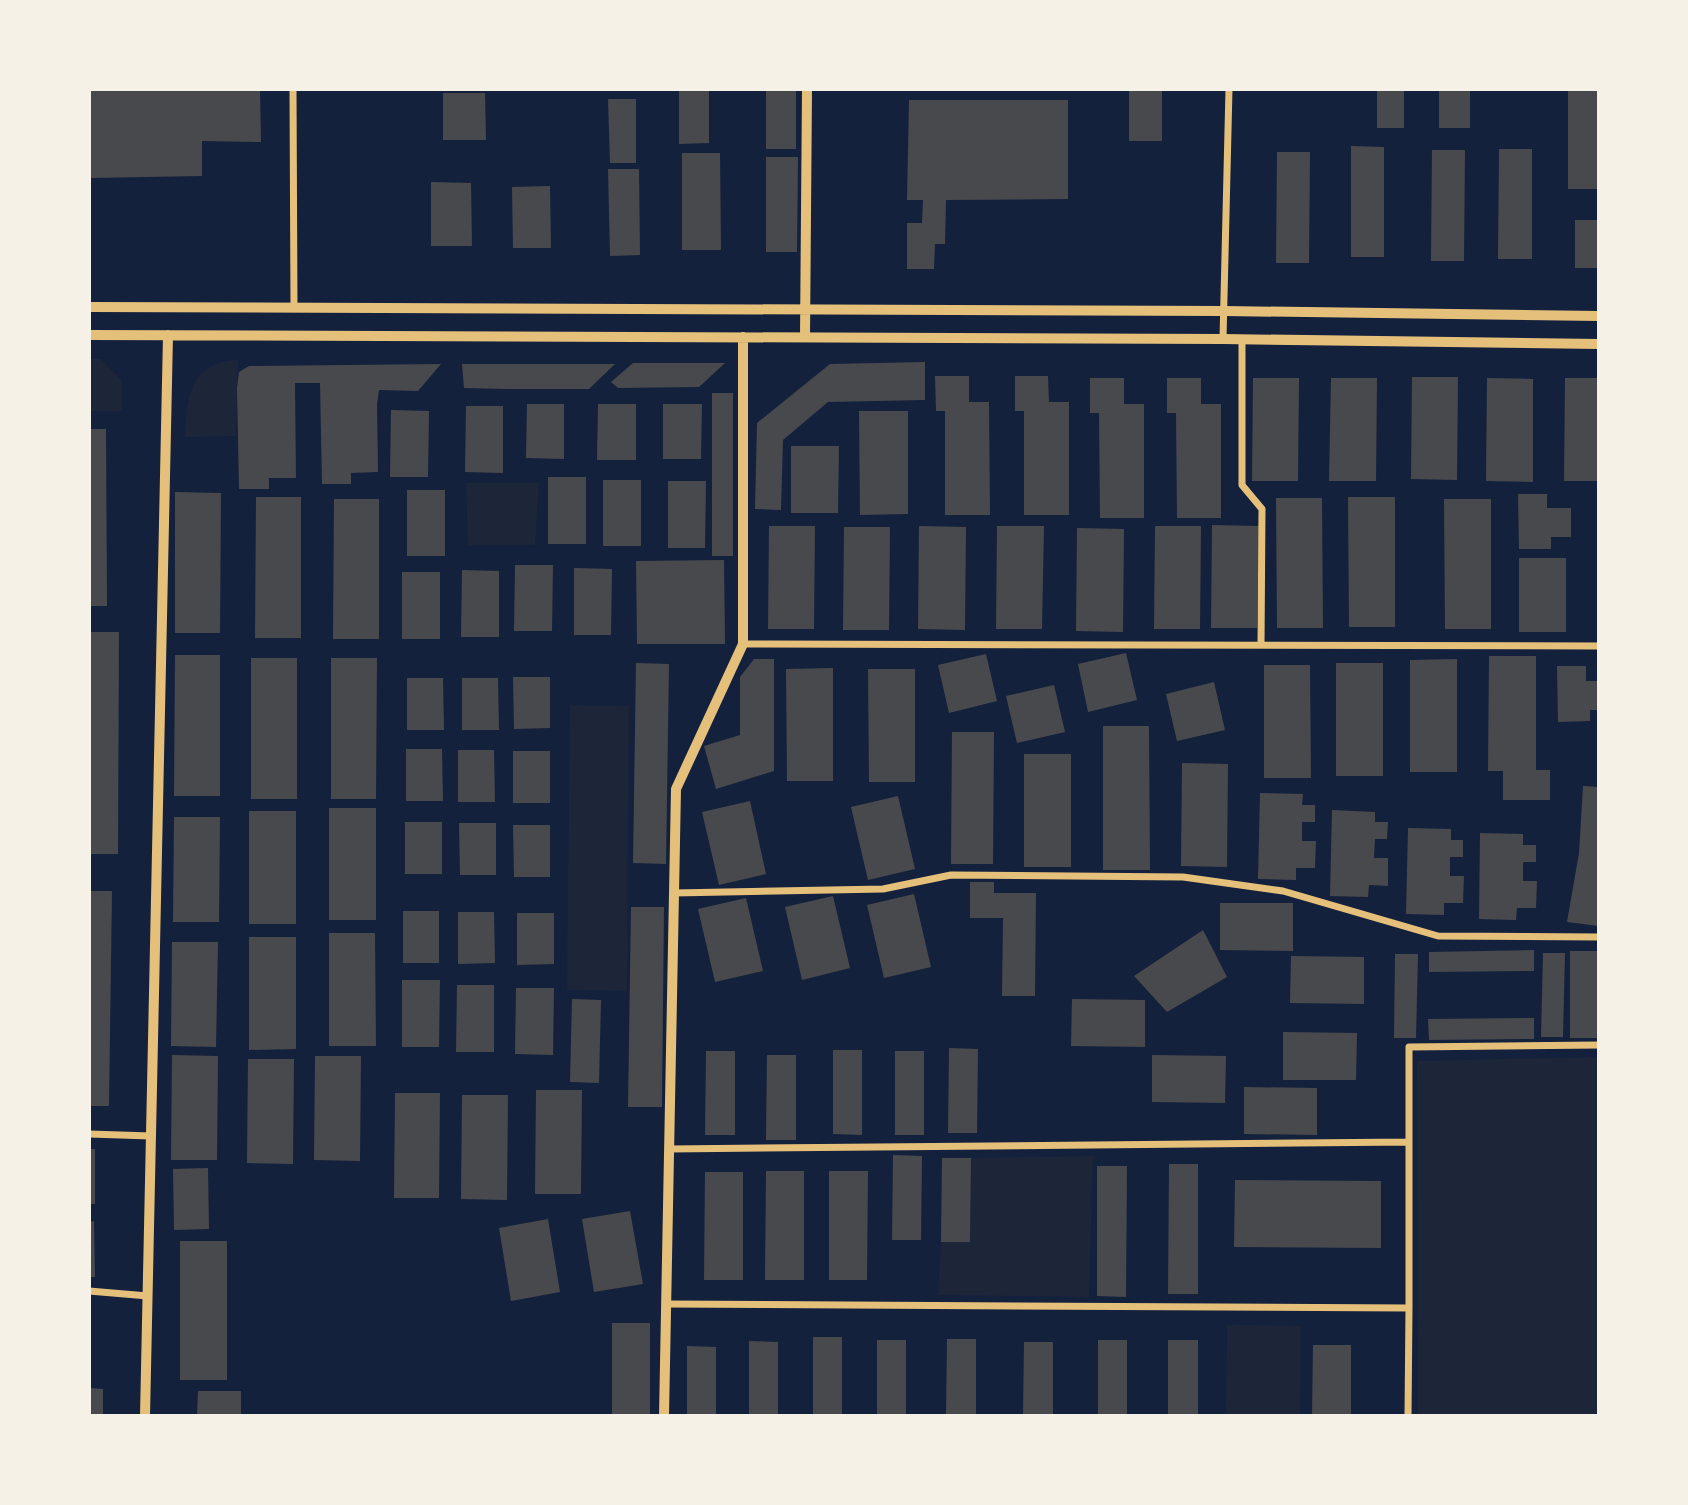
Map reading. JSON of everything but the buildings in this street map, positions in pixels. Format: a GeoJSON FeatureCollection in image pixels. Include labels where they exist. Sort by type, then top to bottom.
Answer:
{"type":"FeatureCollection","features":[{"type":"Feature","properties":{"kind":"street"},"geometry":{"type":"LineString","coordinates":[[293,89],[294,308]]}},
{"type":"Feature","properties":{"kind":"street"},"geometry":{"type":"LineString","coordinates":[[805,337],[807,89]]}},
{"type":"Feature","properties":{"kind":"street"},"geometry":{"type":"LineString","coordinates":[[1223,339],[1229,89]]}},
{"type":"Feature","properties":{"kind":"street"},"geometry":{"type":"LineString","coordinates":[[89,307],[1224,311],[1599,316]]}},
{"type":"Feature","properties":{"kind":"street"},"geometry":{"type":"LineString","coordinates":[[89,335],[1242,339],[1599,344]]}},
{"type":"Feature","properties":{"kind":"street"},"geometry":{"type":"LineString","coordinates":[[145,1416],[168,335]]}},
{"type":"Feature","properties":{"kind":"street"},"geometry":{"type":"LineString","coordinates":[[664,1416],[676,789],[743,644],[743,337]]}},
{"type":"Feature","properties":{"kind":"street"},"geometry":{"type":"LineString","coordinates":[[1242,339],[1242,485],[1262,509],[1261,645]]}},
{"type":"Feature","properties":{"kind":"street"},"geometry":{"type":"LineString","coordinates":[[743,644],[1599,646]]}},
{"type":"Feature","properties":{"kind":"street"},"geometry":{"type":"LineString","coordinates":[[674,893],[883,889],[951,875],[1183,877],[1283,891],[1438,936],[1599,937]]}},
{"type":"Feature","properties":{"kind":"street"},"geometry":{"type":"LineString","coordinates":[[1408,1416],[1409,1047],[1599,1045]]}},
{"type":"Feature","properties":{"kind":"street"},"geometry":{"type":"LineString","coordinates":[[89,1134],[151,1136]]}},
{"type":"Feature","properties":{"kind":"street"},"geometry":{"type":"LineString","coordinates":[[669,1149],[1408,1142]]}},
{"type":"Feature","properties":{"kind":"street"},"geometry":{"type":"LineString","coordinates":[[89,1291],[148,1296]]}},
{"type":"Feature","properties":{"kind":"street"},"geometry":{"type":"LineString","coordinates":[[666,1304],[1409,1308]]}},
{"type":"Feature","properties":{"kind":"shaded area"},"geometry":{"type":"Polygon","coordinates":[[[89,359],[101,359],[122,381],[122,411],[89,411],[89,359]]]}},
{"type":"Feature","properties":{"kind":"shaded area"},"geometry":{"type":"Polygon","coordinates":[[[238,360],[236,436],[185,437],[190,396],[200,375],[209,367],[238,360]]]}},
{"type":"Feature","properties":{"kind":"shaded area"},"geometry":{"type":"Polygon","coordinates":[[[466,483],[539,483],[535,545],[468,545],[466,483]]]}},
{"type":"Feature","properties":{"kind":"shaded area"},"geometry":{"type":"Polygon","coordinates":[[[570,705],[629,706],[627,991],[567,990],[570,705]]]}},
{"type":"Feature","properties":{"kind":"shaded area"},"geometry":{"type":"Polygon","coordinates":[[[1599,1057],[1599,1416],[1418,1416],[1417,1061],[1599,1057]]]}},
{"type":"Feature","properties":{"kind":"shaded area"},"geometry":{"type":"Polygon","coordinates":[[[1093,1156],[1089,1297],[938,1295],[941,1242],[970,1242],[971,1158],[1093,1156]]]}},
{"type":"Feature","properties":{"kind":"shaded area"},"geometry":{"type":"Polygon","coordinates":[[[1227,1325],[1301,1326],[1300,1416],[1226,1416],[1227,1325]]]}}]}
